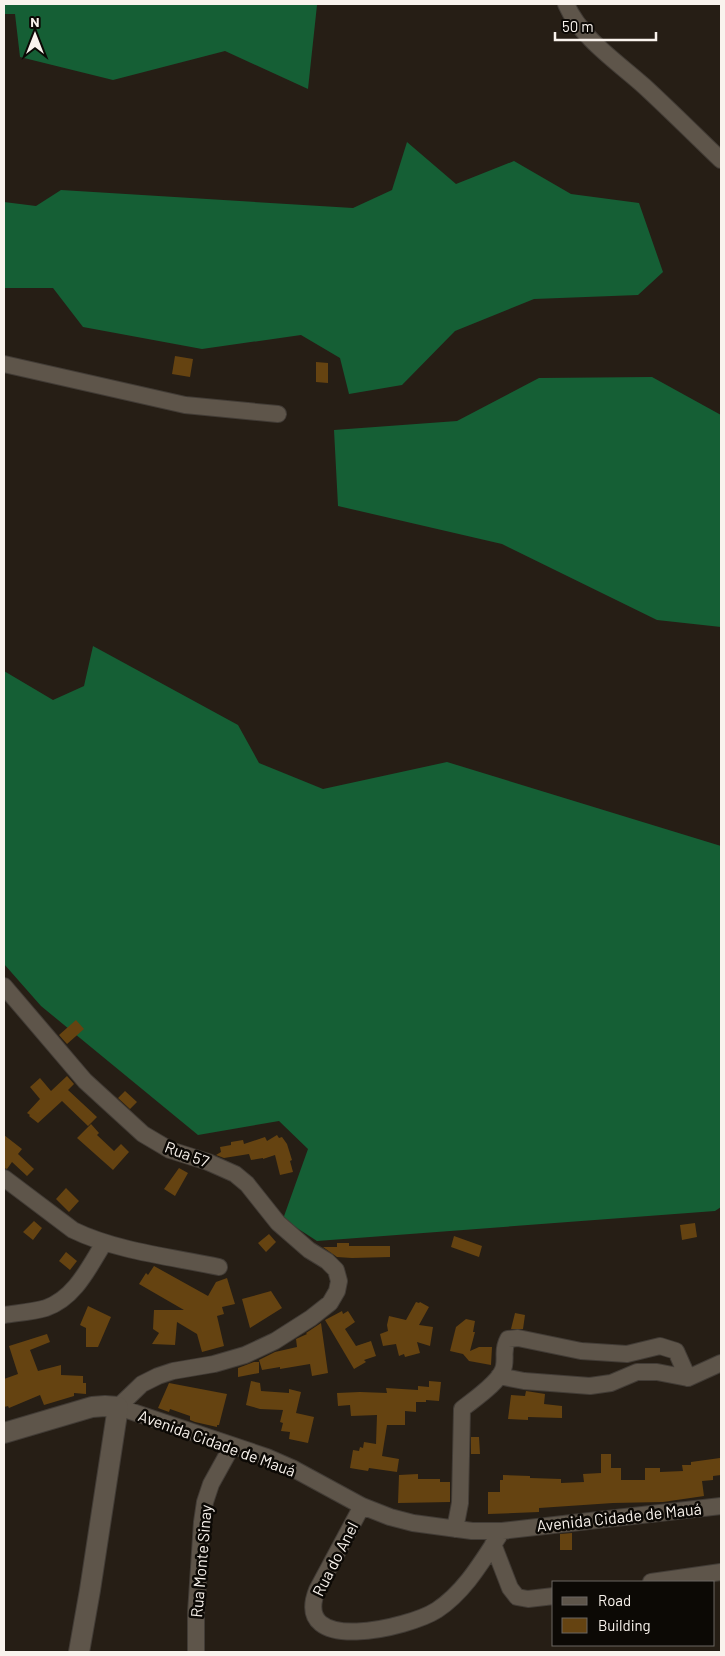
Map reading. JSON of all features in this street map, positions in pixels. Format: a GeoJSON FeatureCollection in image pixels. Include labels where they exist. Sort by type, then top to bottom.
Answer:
{"type":"FeatureCollection","features":[{"type":"Feature","properties":{"kind":"street"},"geometry":{"type":"LineString","coordinates":[[566,4],[576,23],[593,41],[645,87],[721,160]]}},
{"type":"Feature","properties":{"kind":"street"},"geometry":{"type":"LineString","coordinates":[[4,364],[186,405],[278,414]]}},
{"type":"Feature","properties":{"kind":"street","name":"Rua 57"},"geometry":{"type":"LineString","coordinates":[[4,986],[85,1081],[143,1134],[170,1150],[208,1162],[235,1174],[247,1184],[278,1222],[309,1250],[327,1261],[336,1270],[339,1281],[337,1291],[330,1303],[311,1318],[275,1341],[245,1356],[214,1364],[173,1371],[158,1376],[142,1384],[118,1407]]}},
{"type":"Feature","properties":{"kind":"street"},"geometry":{"type":"LineString","coordinates":[[4,1178],[73,1230],[104,1243],[219,1267]]}},
{"type":"Feature","properties":{"kind":"street"},"geometry":{"type":"LineString","coordinates":[[4,1315],[46,1308],[60,1301],[71,1292],[104,1243]]}},
{"type":"Feature","properties":{"kind":"street"},"geometry":{"type":"LineString","coordinates":[[455,1529],[460,1503],[462,1409],[489,1388],[504,1368],[504,1346],[508,1339],[518,1338],[581,1351],[627,1354],[660,1346],[676,1351],[688,1378]]}},
{"type":"Feature","properties":{"kind":"street"},"geometry":{"type":"LineString","coordinates":[[498,1376],[524,1381],[590,1386],[611,1383],[637,1372],[657,1372],[688,1378],[721,1363]]}},
{"type":"Feature","properties":{"kind":"street","name":"Avenida Cidade de Mauá"},"geometry":{"type":"LineString","coordinates":[[4,1433],[92,1407],[118,1407],[267,1457],[292,1468],[362,1506],[413,1523],[472,1531],[498,1537],[721,1506]]}},
{"type":"Feature","properties":{"kind":"street"},"geometry":{"type":"LineString","coordinates":[[79,1652],[118,1407]]}},
{"type":"Feature","properties":{"kind":"street","name":"Rua Monte Sinay"},"geometry":{"type":"LineString","coordinates":[[196,1652],[196,1613],[205,1502],[211,1484],[232,1446]]}},
{"type":"Feature","properties":{"kind":"street","name":"Rua do Anel"},"geometry":{"type":"LineString","coordinates":[[362,1506],[313,1601],[312,1611],[320,1626],[337,1632],[355,1634],[385,1630],[412,1623],[437,1610],[455,1596],[498,1537]]}},
{"type":"Feature","properties":{"kind":"street"},"geometry":{"type":"LineString","coordinates":[[498,1537],[510,1588],[517,1597],[528,1599],[552,1596]]}},
{"type":"Feature","properties":{"kind":"street"},"geometry":{"type":"LineString","coordinates":[[658,1581],[721,1572]]}},
{"type":"Feature","properties":{"kind":"green space"},"geometry":{"type":"Polygon","coordinates":[[[4,4],[319,4],[317,5],[308,89],[225,51],[113,80],[20,57],[15,14],[4,14],[4,4]]]}},
{"type":"Feature","properties":{"kind":"green space"},"geometry":{"type":"Polygon","coordinates":[[[407,142],[456,184],[514,161],[571,194],[639,203],[663,272],[638,295],[534,299],[455,331],[402,385],[349,394],[340,358],[301,335],[202,349],[83,327],[53,288],[4,288],[4,202],[36,206],[61,190],[353,208],[392,190],[407,142]]]}},
{"type":"Feature","properties":{"kind":"green space"},"geometry":{"type":"Polygon","coordinates":[[[652,377],[721,415],[721,627],[657,620],[502,544],[338,506],[334,430],[457,421],[539,378],[652,377]]]}},
{"type":"Feature","properties":{"kind":"green space"},"geometry":{"type":"Polygon","coordinates":[[[93,646],[238,725],[259,763],[323,789],[447,762],[721,846],[721,1207],[715,1211],[317,1241],[283,1219],[308,1149],[279,1121],[198,1135],[41,1006],[4,964],[4,671],[53,700],[84,686],[93,646]]]}},
{"type":"Feature","properties":{"kind":"building"},"geometry":{"type":"Polygon","coordinates":[[[175,356],[193,359],[190,377],[172,374],[175,356]]]}},
{"type":"Feature","properties":{"kind":"building"},"geometry":{"type":"Polygon","coordinates":[[[316,362],[328,363],[328,383],[316,382],[316,362]]]}},
{"type":"Feature","properties":{"kind":"building"},"geometry":{"type":"Polygon","coordinates":[[[76,1020],[84,1029],[67,1044],[59,1035],[76,1020]]]}},
{"type":"Feature","properties":{"kind":"building"},"geometry":{"type":"Polygon","coordinates":[[[67,1076],[74,1084],[68,1090],[97,1117],[88,1126],[62,1101],[38,1123],[27,1113],[40,1099],[30,1087],[40,1078],[51,1091],[67,1076]]]}},
{"type":"Feature","properties":{"kind":"building"},"geometry":{"type":"Polygon","coordinates":[[[125,1091],[137,1102],[130,1109],[118,1098],[125,1091]]]}},
{"type":"Feature","properties":{"kind":"building"},"geometry":{"type":"Polygon","coordinates":[[[91,1124],[99,1133],[97,1135],[114,1151],[121,1144],[129,1152],[113,1170],[77,1138],[91,1124]]]}},
{"type":"Feature","properties":{"kind":"building"},"geometry":{"type":"Polygon","coordinates":[[[4,1135],[22,1149],[18,1154],[34,1169],[27,1176],[12,1162],[7,1169],[4,1168],[4,1135]]]}},
{"type":"Feature","properties":{"kind":"building"},"geometry":{"type":"Polygon","coordinates":[[[277,1135],[279,1138],[282,1137],[287,1144],[292,1160],[290,1161],[293,1172],[280,1175],[275,1155],[251,1160],[249,1154],[224,1158],[216,1155],[221,1152],[220,1147],[231,1145],[231,1142],[243,1140],[244,1144],[265,1137],[267,1141],[277,1135]]]}},
{"type":"Feature","properties":{"kind":"building"},"geometry":{"type":"Polygon","coordinates":[[[179,1168],[188,1173],[175,1196],[164,1189],[179,1168]]]}},
{"type":"Feature","properties":{"kind":"building"},"geometry":{"type":"Polygon","coordinates":[[[66,1188],[79,1201],[69,1212],[56,1199],[66,1188]]]}},
{"type":"Feature","properties":{"kind":"building"},"geometry":{"type":"Polygon","coordinates":[[[34,1221],[42,1228],[33,1240],[23,1232],[34,1221]]]}},
{"type":"Feature","properties":{"kind":"building"},"geometry":{"type":"Polygon","coordinates":[[[695,1223],[697,1237],[682,1240],[680,1225],[695,1223]]]}},
{"type":"Feature","properties":{"kind":"building"},"geometry":{"type":"Polygon","coordinates":[[[269,1234],[276,1242],[266,1252],[258,1243],[269,1234]]]}},
{"type":"Feature","properties":{"kind":"building"},"geometry":{"type":"Polygon","coordinates":[[[454,1236],[482,1246],[479,1257],[451,1247],[454,1236]]]}},
{"type":"Feature","properties":{"kind":"building"},"geometry":{"type":"Polygon","coordinates":[[[337,1243],[349,1243],[349,1246],[390,1246],[390,1257],[337,1257],[323,1247],[337,1247],[337,1243]]]}},
{"type":"Feature","properties":{"kind":"building"},"geometry":{"type":"Polygon","coordinates":[[[66,1252],[77,1261],[70,1270],[59,1261],[66,1252]]]}},
{"type":"Feature","properties":{"kind":"building"},"geometry":{"type":"Polygon","coordinates":[[[154,1266],[208,1296],[216,1282],[227,1278],[235,1304],[222,1307],[224,1314],[217,1316],[224,1346],[202,1352],[197,1334],[177,1322],[175,1345],[152,1344],[159,1333],[153,1329],[154,1310],[184,1310],[139,1284],[146,1273],[148,1275],[154,1266]]]}},
{"type":"Feature","properties":{"kind":"building"},"geometry":{"type":"Polygon","coordinates":[[[271,1291],[282,1308],[250,1328],[242,1299],[271,1291]]]}},
{"type":"Feature","properties":{"kind":"building"},"geometry":{"type":"Polygon","coordinates":[[[416,1302],[429,1307],[419,1325],[433,1327],[430,1346],[417,1342],[420,1353],[405,1357],[404,1354],[399,1356],[396,1344],[383,1346],[380,1334],[388,1331],[389,1316],[406,1320],[416,1302]]]}},
{"type":"Feature","properties":{"kind":"building"},"geometry":{"type":"Polygon","coordinates":[[[88,1306],[111,1317],[98,1347],[86,1347],[86,1328],[80,1325],[88,1306]]]}},
{"type":"Feature","properties":{"kind":"building"},"geometry":{"type":"Polygon","coordinates":[[[342,1311],[343,1314],[348,1311],[355,1322],[345,1329],[356,1346],[371,1341],[376,1356],[364,1360],[366,1362],[354,1369],[325,1320],[342,1311]]]}},
{"type":"Feature","properties":{"kind":"building"},"geometry":{"type":"Polygon","coordinates":[[[515,1313],[525,1315],[523,1329],[511,1329],[515,1313]]]}},
{"type":"Feature","properties":{"kind":"building"},"geometry":{"type":"Polygon","coordinates":[[[466,1319],[475,1321],[473,1332],[475,1332],[470,1351],[479,1347],[492,1347],[491,1365],[469,1361],[463,1354],[450,1351],[456,1327],[466,1319]]]}},
{"type":"Feature","properties":{"kind":"building"},"geometry":{"type":"Polygon","coordinates":[[[321,1323],[328,1373],[312,1376],[310,1364],[262,1370],[259,1360],[275,1352],[297,1347],[296,1339],[307,1334],[321,1323]]]}},
{"type":"Feature","properties":{"kind":"building"},"geometry":{"type":"Polygon","coordinates":[[[47,1334],[50,1342],[30,1350],[38,1371],[61,1365],[61,1375],[83,1376],[83,1383],[86,1383],[86,1394],[74,1393],[74,1396],[44,1405],[40,1395],[9,1408],[8,1406],[4,1407],[4,1379],[18,1374],[9,1346],[47,1334]]]}},
{"type":"Feature","properties":{"kind":"building"},"geometry":{"type":"Polygon","coordinates":[[[259,1362],[259,1373],[238,1377],[238,1368],[259,1362]]]}},
{"type":"Feature","properties":{"kind":"building"},"geometry":{"type":"Polygon","coordinates":[[[251,1381],[260,1383],[261,1391],[289,1393],[289,1389],[301,1392],[296,1413],[314,1417],[308,1443],[289,1439],[290,1432],[281,1431],[283,1423],[280,1422],[283,1410],[260,1409],[246,1405],[251,1381]]]}},
{"type":"Feature","properties":{"kind":"building"},"geometry":{"type":"Polygon","coordinates":[[[429,1381],[441,1382],[439,1401],[426,1400],[426,1402],[416,1402],[416,1412],[405,1411],[405,1425],[387,1425],[382,1456],[399,1459],[397,1472],[369,1468],[368,1471],[350,1468],[353,1450],[359,1451],[360,1447],[363,1448],[364,1442],[376,1444],[377,1415],[351,1416],[350,1405],[338,1406],[337,1393],[387,1393],[386,1388],[418,1390],[418,1386],[429,1387],[429,1381]]]}},
{"type":"Feature","properties":{"kind":"building"},"geometry":{"type":"Polygon","coordinates":[[[169,1383],[227,1394],[219,1425],[217,1427],[195,1422],[190,1420],[190,1416],[170,1409],[169,1412],[158,1408],[169,1383]]]}},
{"type":"Feature","properties":{"kind":"building"},"geometry":{"type":"Polygon","coordinates":[[[526,1391],[545,1394],[544,1404],[562,1406],[562,1418],[528,1417],[528,1420],[508,1419],[511,1395],[525,1396],[526,1391]]]}},
{"type":"Feature","properties":{"kind":"building"},"geometry":{"type":"Polygon","coordinates":[[[471,1437],[479,1437],[480,1454],[471,1454],[471,1437]]]}},
{"type":"Feature","properties":{"kind":"building"},"geometry":{"type":"Polygon","coordinates":[[[601,1454],[611,1454],[611,1468],[621,1468],[621,1480],[645,1480],[645,1468],[660,1468],[660,1472],[683,1471],[682,1465],[691,1465],[691,1462],[720,1458],[721,1475],[713,1476],[713,1480],[702,1481],[704,1496],[663,1502],[539,1508],[539,1512],[488,1514],[488,1492],[500,1492],[500,1480],[503,1480],[503,1475],[561,1479],[561,1483],[584,1482],[583,1474],[601,1473],[601,1454]]]}},
{"type":"Feature","properties":{"kind":"building"},"geometry":{"type":"Polygon","coordinates":[[[418,1474],[418,1479],[440,1479],[440,1482],[450,1482],[450,1502],[398,1503],[399,1475],[418,1474]]]}},
{"type":"Feature","properties":{"kind":"building"},"geometry":{"type":"Polygon","coordinates":[[[572,1533],[572,1550],[560,1550],[560,1534],[572,1533]]]}}]}
